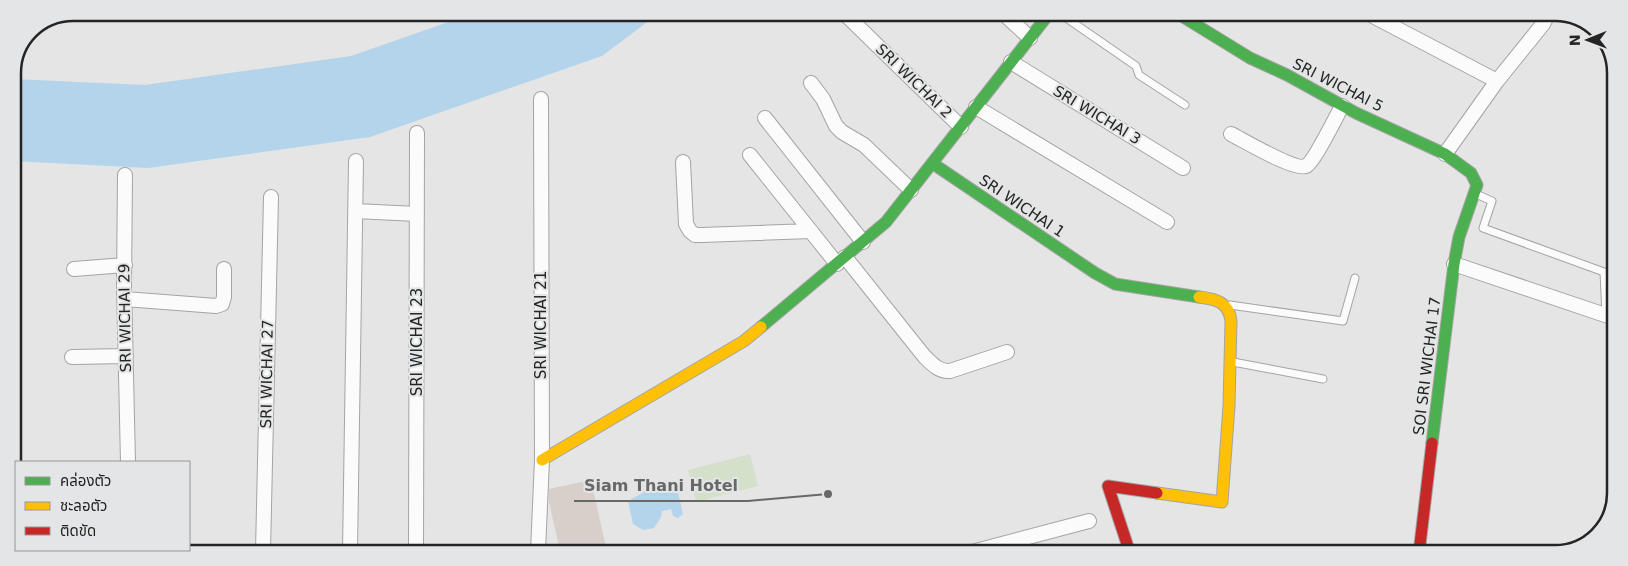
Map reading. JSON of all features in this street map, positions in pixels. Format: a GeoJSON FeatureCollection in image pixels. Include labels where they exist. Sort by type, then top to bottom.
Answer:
{"type":"FeatureCollection","features":[{"type":"Feature","properties":{"kind":"street","name":"SRI WICHAI 2"},"geometry":{"type":"LineString","coordinates":[[852,21],[961,126]]}},
{"type":"Feature","properties":{"kind":"street"},"geometry":{"type":"LineString","coordinates":[[1012,21],[1030,38]]}},
{"type":"Feature","properties":{"kind":"street"},"geometry":{"type":"LineString","coordinates":[[542,460],[744,341],[886,222],[1043,21]]}},
{"type":"Feature","properties":{"kind":"street","name":"SRI WICHAI 5"},"geometry":{"type":"LineString","coordinates":[[1190,21],[1250,58],[1286,75],[1342,106],[1444,154],[1471,173],[1476,189]]}},
{"type":"Feature","properties":{"kind":"street"},"geometry":{"type":"LineString","coordinates":[[1383,21],[1497,81]]}},
{"type":"Feature","properties":{"kind":"street"},"geometry":{"type":"LineString","coordinates":[[1444,154],[1497,81],[1544,21]]}},
{"type":"Feature","properties":{"kind":"street","name":"SRI WICHAI 3"},"geometry":{"type":"LineString","coordinates":[[1011,62],[1183,168]]}},
{"type":"Feature","properties":{"kind":"street"},"geometry":{"type":"LineString","coordinates":[[811,83],[823,99],[836,126],[842,132],[864,144],[911,190]]}},
{"type":"Feature","properties":{"kind":"street","name":"SRI WICHAI 21"},"geometry":{"type":"LineString","coordinates":[[538,545],[542,460],[541,99]]}},
{"type":"Feature","properties":{"kind":"street"},"geometry":{"type":"LineString","coordinates":[[1231,134],[1286,162],[1303,167],[1308,165],[1315,155],[1342,106]]}},
{"type":"Feature","properties":{"kind":"street"},"geometry":{"type":"LineString","coordinates":[[976,107],[1167,222]]}},
{"type":"Feature","properties":{"kind":"street"},"geometry":{"type":"LineString","coordinates":[[764,118],[862,242]]}},
{"type":"Feature","properties":{"kind":"street","name":"SRI WICHAI 23"},"geometry":{"type":"LineString","coordinates":[[416,545],[417,133]]}},
{"type":"Feature","properties":{"kind":"street"},"geometry":{"type":"LineString","coordinates":[[750,155],[811,231],[841,260],[924,356],[936,367],[944,371],[950,371],[1006,352]]}},
{"type":"Feature","properties":{"kind":"street"},"geometry":{"type":"LineString","coordinates":[[350,545],[356,161]]}},
{"type":"Feature","properties":{"kind":"street"},"geometry":{"type":"LineString","coordinates":[[683,162],[686,224],[690,232],[696,235],[728,235],[811,231]]}},
{"type":"Feature","properties":{"kind":"street","name":"SRI WICHAI 1"},"geometry":{"type":"LineString","coordinates":[[932,163],[1114,284],[1216,299],[1225,304]]}},
{"type":"Feature","properties":{"kind":"street","name":"SRI WICHAI 29"},"geometry":{"type":"LineString","coordinates":[[125,175],[124,265],[128,461]]}},
{"type":"Feature","properties":{"kind":"street","name":"SOI SRI WICHAI 17"},"geometry":{"type":"LineString","coordinates":[[1421,545],[1454,264],[1459,237],[1476,189]]}},
{"type":"Feature","properties":{"kind":"street","name":"SRI WICHAI 27"},"geometry":{"type":"LineString","coordinates":[[263,545],[271,197]]}},
{"type":"Feature","properties":{"kind":"street"},"geometry":{"type":"LineString","coordinates":[[355,211],[417,214]]}},
{"type":"Feature","properties":{"kind":"street"},"geometry":{"type":"LineString","coordinates":[[1454,264],[1607,315]]}},
{"type":"Feature","properties":{"kind":"street"},"geometry":{"type":"LineString","coordinates":[[74,269],[124,265]]}},
{"type":"Feature","properties":{"kind":"street"},"geometry":{"type":"LineString","coordinates":[[125,299],[216,306],[222,304],[224,297],[224,269]]}},
{"type":"Feature","properties":{"kind":"street"},"geometry":{"type":"LineString","coordinates":[[1127,545],[1108,486],[1222,502],[1229,406],[1230,362],[1230,312],[1225,304]]}},
{"type":"Feature","properties":{"kind":"street"},"geometry":{"type":"LineString","coordinates":[[72,357],[126,356]]}},
{"type":"Feature","properties":{"kind":"street"},"geometry":{"type":"LineString","coordinates":[[998,545],[1089,521]]}},
{"type":"Feature","properties":{"kind":"lane"},"geometry":{"type":"LineString","coordinates":[[1071,21],[1136,66],[1139,75],[1185,104]]}},
{"type":"Feature","properties":{"kind":"lane"},"geometry":{"type":"LineString","coordinates":[[1476,189],[1492,201],[1483,228],[1604,272],[1607,294]]}},
{"type":"Feature","properties":{"kind":"lane"},"geometry":{"type":"LineString","coordinates":[[1225,304],[1343,321],[1356,278]]}},
{"type":"Feature","properties":{"kind":"lane"},"geometry":{"type":"LineString","coordinates":[[1230,362],[1323,379]]}},
{"type":"Feature","properties":{"kind":"green space"},"geometry":{"type":"Polygon","coordinates":[[[750,454],[758,486],[696,502],[688,470],[750,454]]]}},
{"type":"Feature","properties":{"kind":"water"},"geometry":{"type":"Polygon","coordinates":[[[451,21],[649,21],[602,56],[370,137],[148,168],[21,161],[21,79],[145,85],[351,56],[451,21]]]}},
{"type":"Feature","properties":{"kind":"water"},"geometry":{"type":"Polygon","coordinates":[[[662,487],[677,488],[683,514],[678,518],[673,516],[671,509],[662,511],[661,517],[654,528],[643,530],[633,524],[628,501],[646,491],[662,487]]]}},
{"type":"Feature","properties":{"kind":"building"},"geometry":{"type":"Polygon","coordinates":[[[591,480],[605,545],[559,545],[549,502],[549,489],[591,480]]]}},
{"type":"Feature","properties":{"kind":"traffic: fast"},"geometry":{"type":"LineString","coordinates":[[761,327],[886,222],[1043,21]]}},
{"type":"Feature","properties":{"kind":"traffic: fast"},"geometry":{"type":"LineString","coordinates":[[1190,21],[1250,58],[1287,75],[1356,113],[1445,154],[1471,173],[1477,185],[1459,237],[1454,264],[1432,443]]}},
{"type":"Feature","properties":{"kind":"traffic: fast"},"geometry":{"type":"LineString","coordinates":[[932,163],[1095,273],[1115,284],[1199,297]]}},
{"type":"Feature","properties":{"kind":"traffic: slow"},"geometry":{"type":"LineString","coordinates":[[1157,493],[1222,502],[1229,406],[1231,321],[1228,310],[1221,303],[1216,300],[1199,297]]}},
{"type":"Feature","properties":{"kind":"traffic: slow"},"geometry":{"type":"LineString","coordinates":[[542,460],[744,341],[761,327]]}},
{"type":"Feature","properties":{"kind":"traffic: jam"},"geometry":{"type":"LineString","coordinates":[[1420,545],[1432,443]]}},
{"type":"Feature","properties":{"kind":"traffic: jam"},"geometry":{"type":"LineString","coordinates":[[1127,545],[1108,486],[1157,493]]}},
{"type":"Feature","properties":{"kind":"place","name":"Siam Thani Hotel"},"geometry":{"type":"Point","coordinates":[828,494]}}]}
